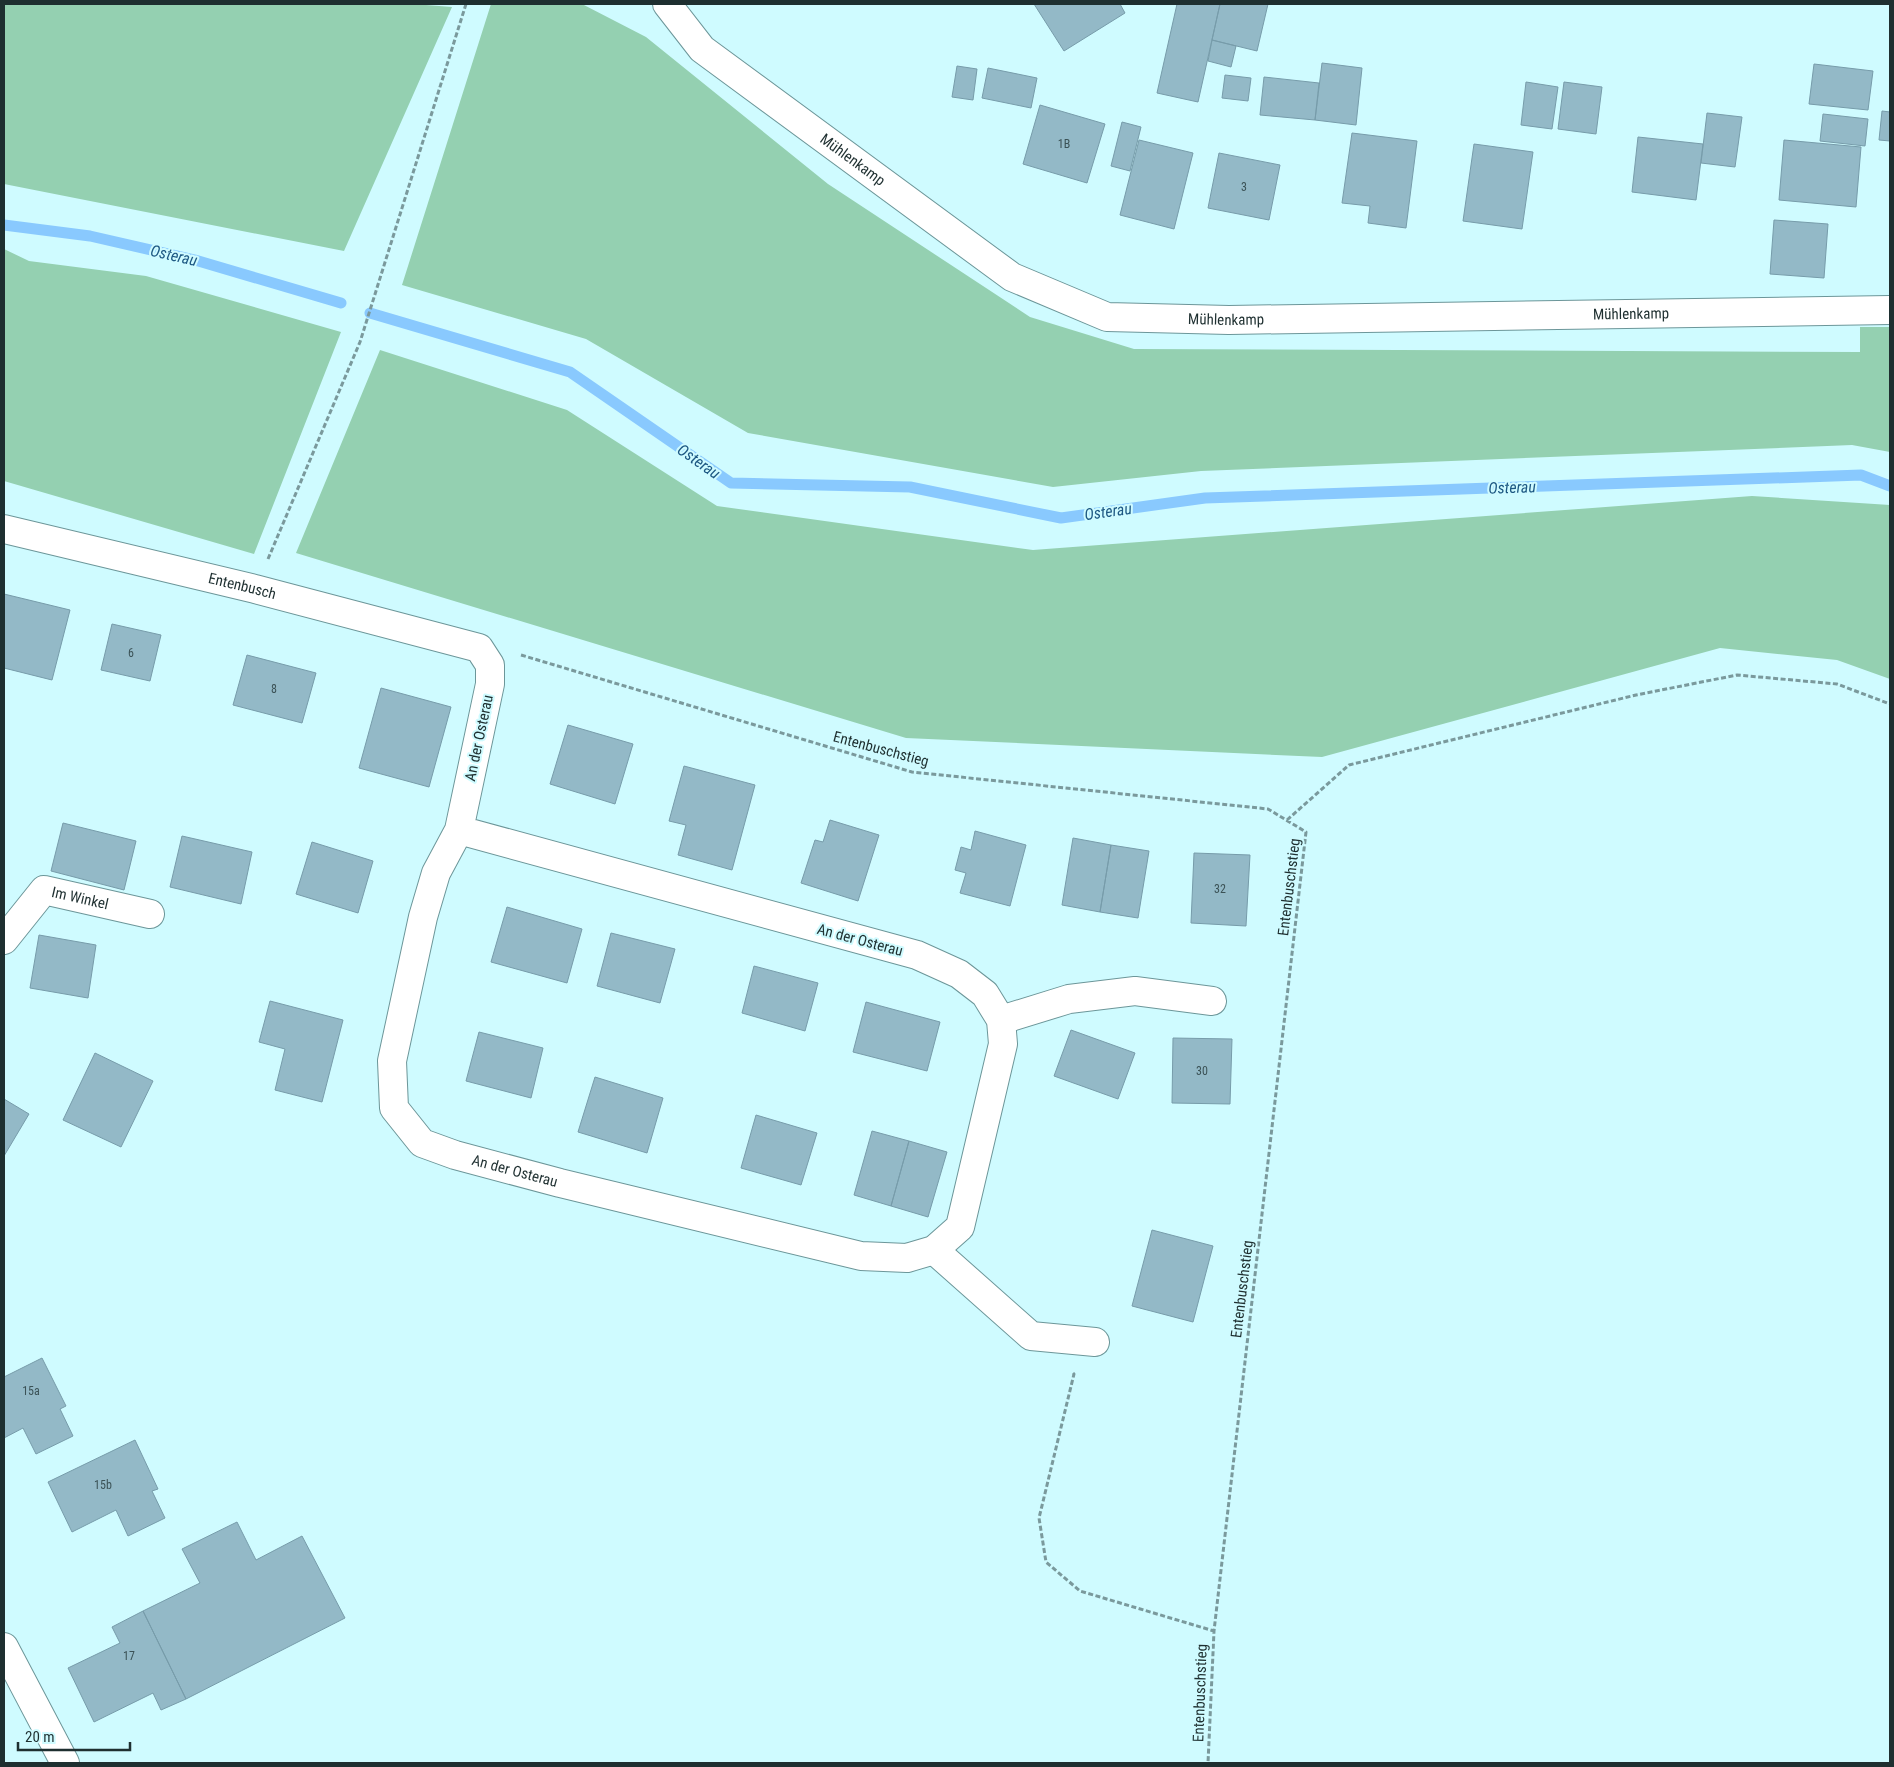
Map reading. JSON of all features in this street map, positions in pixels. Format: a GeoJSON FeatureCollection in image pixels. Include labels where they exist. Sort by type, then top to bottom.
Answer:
{"type":"FeatureCollection","features":[{"type":"Feature","properties":{"kind":"street","name":"Mühlenkamp"},"geometry":{"type":"LineString","coordinates":[[667,4],[702,49],[1012,277],[1107,318],[1229,320],[1890,310]]}},
{"type":"Feature","properties":{"kind":"street","name":"Entenbusch"},"geometry":{"type":"LineString","coordinates":[[4,529],[256,589],[479,648]]}},
{"type":"Feature","properties":{"kind":"street","name":"An der Osterau"},"geometry":{"type":"LineString","coordinates":[[459,830],[917,955],[959,974],[985,994],[1001,1020],[1003,1044],[960,1227],[934,1250],[907,1258],[861,1256],[560,1183],[455,1155],[422,1143],[394,1108],[392,1061],[426,908],[436,873],[459,830],[490,684],[490,665],[479,648]]}},
{"type":"Feature","properties":{"kind":"street","name":"Im Winkel"},"geometry":{"type":"LineString","coordinates":[[4,940],[44,890],[150,914]]}},
{"type":"Feature","properties":{"kind":"street"},"geometry":{"type":"LineString","coordinates":[[1001,1020],[1069,999],[1135,991],[1212,1001]]}},
{"type":"Feature","properties":{"kind":"street"},"geometry":{"type":"LineString","coordinates":[[934,1250],[1031,1336],[1095,1342]]}},
{"type":"Feature","properties":{"kind":"street"},"geometry":{"type":"LineString","coordinates":[[4,1647],[65,1763]]}},
{"type":"Feature","properties":{"kind":"path"},"geometry":{"type":"LineString","coordinates":[[256,589],[360,342],[466,4]]}},
{"type":"Feature","properties":{"kind":"path","name":"Entenbuschstieg"},"geometry":{"type":"LineString","coordinates":[[479,648],[503,649],[912,772],[1268,809],[1306,832],[1214,1631],[1208,1763]]}},
{"type":"Feature","properties":{"kind":"path"},"geometry":{"type":"LineString","coordinates":[[1287,820],[1349,765],[1636,695],[1737,675],[1837,684],[1890,704]]}},
{"type":"Feature","properties":{"kind":"path"},"geometry":{"type":"LineString","coordinates":[[1031,1336],[1074,1374],[1039,1518],[1046,1562],[1080,1591],[1214,1631]]}},
{"type":"Feature","properties":{"kind":"green space"},"geometry":{"type":"Polygon","coordinates":[[[4,4],[413,4],[452,7],[344,251],[4,184],[4,4]]]}},
{"type":"Feature","properties":{"kind":"green space"},"geometry":{"type":"Polygon","coordinates":[[[491,4],[582,4],[646,37],[828,184],[1030,317],[1134,349],[1860,352],[1860,327],[1890,327],[1890,452],[1852,445],[1201,471],[1053,487],[748,433],[586,339],[402,285],[491,4]]]}},
{"type":"Feature","properties":{"kind":"green space"},"geometry":{"type":"Polygon","coordinates":[[[4,249],[29,261],[146,276],[341,332],[254,554],[4,481],[4,249]]]}},
{"type":"Feature","properties":{"kind":"green space"},"geometry":{"type":"Polygon","coordinates":[[[380,350],[567,410],[717,506],[1033,550],[1752,496],[1890,505],[1890,679],[1837,660],[1720,648],[1322,757],[906,738],[296,553],[380,350]]]}},
{"type":"Feature","properties":{"kind":"building"},"geometry":{"type":"Polygon","coordinates":[[[1034,4],[1120,4],[1125,13],[1064,51],[1034,4]]]}},
{"type":"Feature","properties":{"kind":"building"},"geometry":{"type":"Polygon","coordinates":[[[1177,4],[1220,4],[1198,102],[1157,93],[1177,4]]]}},
{"type":"Feature","properties":{"kind":"building"},"geometry":{"type":"Polygon","coordinates":[[[1220,4],[1268,4],[1257,51],[1212,40],[1220,4]]]}},
{"type":"Feature","properties":{"kind":"building"},"geometry":{"type":"Polygon","coordinates":[[[1212,40],[1236,46],[1231,67],[1208,61],[1212,40]]]}},
{"type":"Feature","properties":{"kind":"building"},"geometry":{"type":"Polygon","coordinates":[[[1322,63],[1362,68],[1356,125],[1315,120],[1322,63]]]}},
{"type":"Feature","properties":{"kind":"building"},"geometry":{"type":"Polygon","coordinates":[[[1814,64],[1873,71],[1868,110],[1809,104],[1814,64]]]}},
{"type":"Feature","properties":{"kind":"building"},"geometry":{"type":"Polygon","coordinates":[[[957,66],[977,69],[973,100],[952,97],[957,66]]]}},
{"type":"Feature","properties":{"kind":"building"},"geometry":{"type":"Polygon","coordinates":[[[988,68],[1037,78],[1031,108],[982,98],[988,68]]]}},
{"type":"Feature","properties":{"kind":"building"},"geometry":{"type":"Polygon","coordinates":[[[1225,75],[1251,78],[1248,101],[1222,98],[1225,75]]]}},
{"type":"Feature","properties":{"kind":"building"},"geometry":{"type":"Polygon","coordinates":[[[1264,77],[1319,83],[1315,120],[1260,115],[1264,77]]]}},
{"type":"Feature","properties":{"kind":"building"},"geometry":{"type":"Polygon","coordinates":[[[1526,82],[1558,87],[1552,129],[1521,125],[1526,82]]]}},
{"type":"Feature","properties":{"kind":"building"},"geometry":{"type":"Polygon","coordinates":[[[1564,82],[1602,87],[1596,134],[1558,129],[1564,82]]]}},
{"type":"Feature","properties":{"kind":"building"},"geometry":{"type":"Polygon","coordinates":[[[1040,105],[1105,124],[1087,183],[1023,164],[1040,105]]]}},
{"type":"Feature","properties":{"kind":"building"},"geometry":{"type":"Polygon","coordinates":[[[1882,111],[1890,112],[1890,141],[1879,140],[1882,111]]]}},
{"type":"Feature","properties":{"kind":"building"},"geometry":{"type":"Polygon","coordinates":[[[1707,113],[1742,117],[1735,167],[1701,163],[1707,113]]]}},
{"type":"Feature","properties":{"kind":"building"},"geometry":{"type":"Polygon","coordinates":[[[1823,114],[1868,119],[1865,146],[1820,141],[1823,114]]]}},
{"type":"Feature","properties":{"kind":"building"},"geometry":{"type":"Polygon","coordinates":[[[1122,122],[1141,127],[1130,171],[1111,166],[1122,122]]]}},
{"type":"Feature","properties":{"kind":"building"},"geometry":{"type":"Polygon","coordinates":[[[1352,133],[1417,141],[1406,228],[1368,223],[1370,206],[1342,203],[1352,133]]]}},
{"type":"Feature","properties":{"kind":"building"},"geometry":{"type":"Polygon","coordinates":[[[1638,137],[1703,144],[1696,200],[1632,192],[1638,137]]]}},
{"type":"Feature","properties":{"kind":"building"},"geometry":{"type":"Polygon","coordinates":[[[1139,140],[1193,153],[1174,229],[1120,215],[1139,140]]]}},
{"type":"Feature","properties":{"kind":"building"},"geometry":{"type":"Polygon","coordinates":[[[1784,140],[1861,147],[1856,207],[1779,200],[1784,140]]]}},
{"type":"Feature","properties":{"kind":"building"},"geometry":{"type":"Polygon","coordinates":[[[1474,144],[1533,152],[1522,229],[1463,221],[1474,144]]]}},
{"type":"Feature","properties":{"kind":"building"},"geometry":{"type":"Polygon","coordinates":[[[1219,153],[1280,165],[1269,220],[1208,208],[1219,153]]]}},
{"type":"Feature","properties":{"kind":"building"},"geometry":{"type":"Polygon","coordinates":[[[1774,220],[1828,224],[1824,278],[1770,274],[1774,220]]]}},
{"type":"Feature","properties":{"kind":"building"},"geometry":{"type":"Polygon","coordinates":[[[4,594],[70,610],[52,680],[4,668],[4,594]]]}},
{"type":"Feature","properties":{"kind":"building"},"geometry":{"type":"Polygon","coordinates":[[[112,624],[161,635],[150,681],[101,670],[112,624]]]}},
{"type":"Feature","properties":{"kind":"building"},"geometry":{"type":"Polygon","coordinates":[[[247,655],[316,673],[302,723],[233,705],[247,655]]]}},
{"type":"Feature","properties":{"kind":"building"},"geometry":{"type":"Polygon","coordinates":[[[381,688],[451,707],[429,787],[359,768],[381,688]]]}},
{"type":"Feature","properties":{"kind":"building"},"geometry":{"type":"Polygon","coordinates":[[[568,725],[633,744],[615,804],[550,784],[568,725]]]}},
{"type":"Feature","properties":{"kind":"building"},"geometry":{"type":"Polygon","coordinates":[[[684,766],[755,785],[732,870],[678,855],[686,825],[669,821],[684,766]]]}},
{"type":"Feature","properties":{"kind":"building"},"geometry":{"type":"Polygon","coordinates":[[[830,820],[879,835],[858,901],[801,883],[815,840],[823,842],[830,820]]]}},
{"type":"Feature","properties":{"kind":"building"},"geometry":{"type":"Polygon","coordinates":[[[63,823],[136,841],[124,890],[51,871],[63,823]]]}},
{"type":"Feature","properties":{"kind":"building"},"geometry":{"type":"Polygon","coordinates":[[[975,831],[1026,845],[1010,906],[960,893],[966,873],[955,870],[961,847],[971,850],[975,831]]]}},
{"type":"Feature","properties":{"kind":"building"},"geometry":{"type":"Polygon","coordinates":[[[182,836],[252,852],[241,904],[170,887],[182,836]]]}},
{"type":"Feature","properties":{"kind":"building"},"geometry":{"type":"Polygon","coordinates":[[[1073,838],[1111,845],[1100,912],[1062,905],[1073,838]]]}},
{"type":"Feature","properties":{"kind":"building"},"geometry":{"type":"Polygon","coordinates":[[[312,842],[373,861],[358,913],[296,894],[312,842]]]}},
{"type":"Feature","properties":{"kind":"building"},"geometry":{"type":"Polygon","coordinates":[[[1111,845],[1149,851],[1138,918],[1100,912],[1111,845]]]}},
{"type":"Feature","properties":{"kind":"building"},"geometry":{"type":"Polygon","coordinates":[[[1194,853],[1250,855],[1246,926],[1191,923],[1194,853]]]}},
{"type":"Feature","properties":{"kind":"building"},"geometry":{"type":"Polygon","coordinates":[[[507,907],[582,929],[567,983],[491,962],[507,907]]]}},
{"type":"Feature","properties":{"kind":"building"},"geometry":{"type":"Polygon","coordinates":[[[611,933],[675,949],[660,1003],[597,986],[611,933]]]}},
{"type":"Feature","properties":{"kind":"building"},"geometry":{"type":"Polygon","coordinates":[[[39,935],[96,945],[88,998],[30,988],[39,935]]]}},
{"type":"Feature","properties":{"kind":"building"},"geometry":{"type":"Polygon","coordinates":[[[754,966],[818,983],[805,1031],[742,1013],[754,966]]]}},
{"type":"Feature","properties":{"kind":"building"},"geometry":{"type":"Polygon","coordinates":[[[270,1001],[343,1020],[322,1102],[275,1090],[285,1049],[259,1042],[270,1001]]]}},
{"type":"Feature","properties":{"kind":"building"},"geometry":{"type":"Polygon","coordinates":[[[866,1002],[940,1022],[927,1071],[853,1052],[866,1002]]]}},
{"type":"Feature","properties":{"kind":"building"},"geometry":{"type":"Polygon","coordinates":[[[1071,1030],[1135,1053],[1118,1099],[1054,1076],[1071,1030]]]}},
{"type":"Feature","properties":{"kind":"building"},"geometry":{"type":"Polygon","coordinates":[[[479,1032],[543,1048],[531,1098],[466,1081],[479,1032]]]}},
{"type":"Feature","properties":{"kind":"building"},"geometry":{"type":"Polygon","coordinates":[[[1173,1038],[1232,1039],[1230,1104],[1172,1103],[1173,1038]]]}},
{"type":"Feature","properties":{"kind":"building"},"geometry":{"type":"Polygon","coordinates":[[[95,1053],[153,1081],[121,1147],[63,1120],[95,1053]]]}},
{"type":"Feature","properties":{"kind":"building"},"geometry":{"type":"Polygon","coordinates":[[[595,1077],[663,1098],[647,1153],[578,1132],[595,1077]]]}},
{"type":"Feature","properties":{"kind":"building"},"geometry":{"type":"Polygon","coordinates":[[[4,1099],[29,1114],[4,1156],[4,1099]]]}},
{"type":"Feature","properties":{"kind":"building"},"geometry":{"type":"Polygon","coordinates":[[[756,1115],[817,1133],[801,1185],[741,1168],[756,1115]]]}},
{"type":"Feature","properties":{"kind":"building"},"geometry":{"type":"Polygon","coordinates":[[[872,1131],[909,1141],[891,1206],[854,1195],[872,1131]]]}},
{"type":"Feature","properties":{"kind":"building"},"geometry":{"type":"Polygon","coordinates":[[[909,1141],[947,1152],[928,1217],[891,1206],[909,1141]]]}},
{"type":"Feature","properties":{"kind":"building"},"geometry":{"type":"Polygon","coordinates":[[[1152,1230],[1213,1246],[1193,1322],[1132,1306],[1152,1230]]]}},
{"type":"Feature","properties":{"kind":"building"},"geometry":{"type":"Polygon","coordinates":[[[42,1358],[66,1406],[60,1409],[73,1436],[36,1454],[23,1428],[4,1438],[4,1377],[42,1358]]]}},
{"type":"Feature","properties":{"kind":"building"},"geometry":{"type":"Polygon","coordinates":[[[135,1440],[158,1489],[152,1491],[165,1518],[128,1536],[116,1510],[72,1532],[48,1482],[135,1440]]]}},
{"type":"Feature","properties":{"kind":"building"},"geometry":{"type":"Polygon","coordinates":[[[237,1522],[256,1560],[302,1536],[345,1618],[186,1699],[143,1611],[200,1583],[182,1549],[237,1522]]]}},
{"type":"Feature","properties":{"kind":"building"},"geometry":{"type":"Polygon","coordinates":[[[143,1611],[186,1699],[161,1710],[153,1693],[94,1722],[68,1668],[120,1643],[112,1627],[143,1611]]]}},
{"type":"Feature","properties":{"kind":"waterway","name":"Osterau"},"geometry":{"type":"LineString","coordinates":[[4,225],[90,236],[195,260],[341,303]]}},
{"type":"Feature","properties":{"kind":"waterway","name":"Osterau"},"geometry":{"type":"LineString","coordinates":[[370,313],[570,372],[731,483],[910,487],[1061,518],[1205,498],[1861,475],[1890,486]]}}]}
